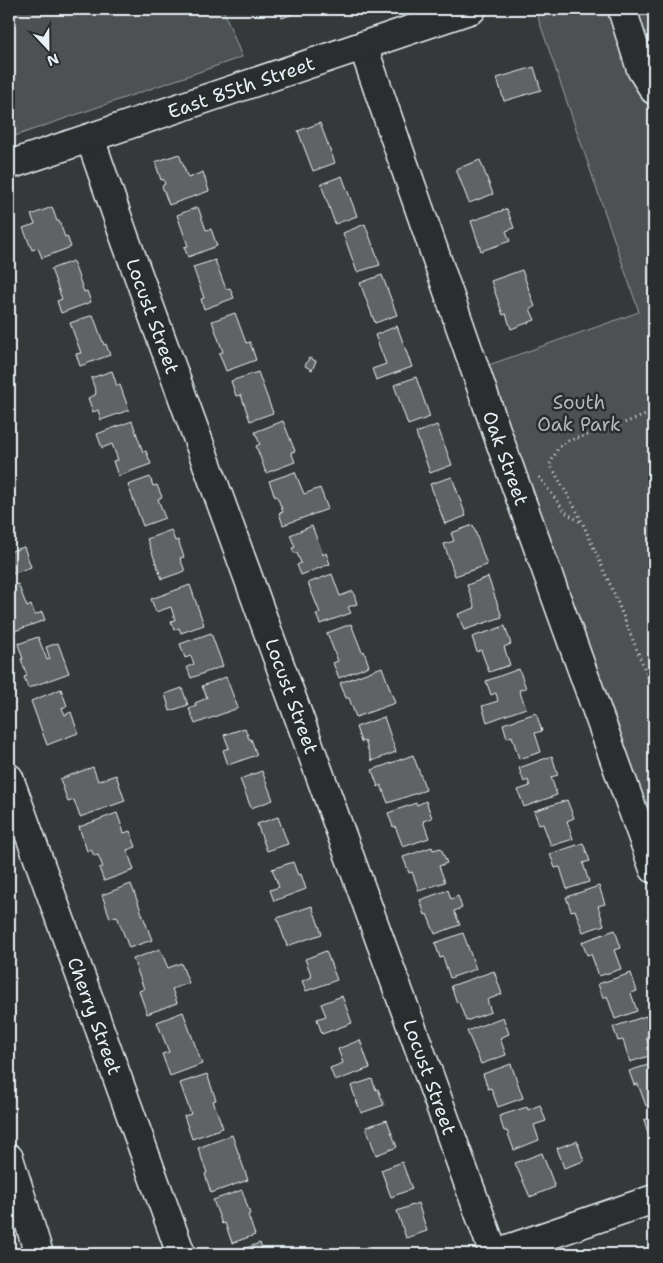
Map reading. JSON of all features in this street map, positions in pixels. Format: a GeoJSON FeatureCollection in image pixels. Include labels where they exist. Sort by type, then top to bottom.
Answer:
{"type":"FeatureCollection","features":[{"type":"Feature","properties":{"kind":"street","name":"East 85th Street"},"geometry":{"type":"LineString","coordinates":[[9,166],[472,9]]}},
{"type":"Feature","properties":{"kind":"street"},"geometry":{"type":"LineString","coordinates":[[622,9],[641,69],[654,90]]}},
{"type":"Feature","properties":{"kind":"street","name":"Oak Street"},"geometry":{"type":"LineString","coordinates":[[363,46],[504,453],[654,869]]}},
{"type":"Feature","properties":{"kind":"street","name":"Locust Street"},"geometry":{"type":"LineString","coordinates":[[90,138],[494,1254]]}},
{"type":"Feature","properties":{"kind":"street","name":"Cherry Street"},"geometry":{"type":"LineString","coordinates":[[9,778],[181,1254]]}},
{"type":"Feature","properties":{"kind":"street"},"geometry":{"type":"LineString","coordinates":[[9,1158],[39,1254]]}},
{"type":"Feature","properties":{"kind":"street"},"geometry":{"type":"LineString","coordinates":[[494,1254],[654,1199]]}},
{"type":"Feature","properties":{"kind":"path"},"geometry":{"type":"LineString","coordinates":[[654,412],[602,431],[567,441],[558,448],[550,464],[583,523],[654,692]]}},
{"type":"Feature","properties":{"kind":"path"},"geometry":{"type":"LineString","coordinates":[[535,472],[565,512],[583,523]]}},
{"type":"Feature","properties":{"kind":"green space"},"geometry":{"type":"Polygon","coordinates":[[[9,9],[223,9],[242,57],[9,138],[9,9]]]}},
{"type":"Feature","properties":{"kind":"green space","name":"South Oak Park"},"geometry":{"type":"Polygon","coordinates":[[[535,9],[654,9],[654,834],[483,367],[639,312],[535,9]]]}},
{"type":"Feature","properties":{"kind":"building"},"geometry":{"type":"Polygon","coordinates":[[[279,9],[307,9],[282,18],[279,9]]]}},
{"type":"Feature","properties":{"kind":"building"},"geometry":{"type":"Polygon","coordinates":[[[534,67],[541,90],[504,101],[497,78],[534,67]]]}},
{"type":"Feature","properties":{"kind":"building"},"geometry":{"type":"Polygon","coordinates":[[[320,123],[335,163],[313,171],[298,131],[320,123]]]}},
{"type":"Feature","properties":{"kind":"building"},"geometry":{"type":"Polygon","coordinates":[[[179,154],[188,178],[203,172],[209,191],[169,205],[162,186],[165,184],[163,179],[161,180],[155,162],[179,154]]]}},
{"type":"Feature","properties":{"kind":"building"},"geometry":{"type":"Polygon","coordinates":[[[480,160],[493,194],[469,203],[456,169],[480,160]]]}},
{"type":"Feature","properties":{"kind":"building"},"geometry":{"type":"Polygon","coordinates":[[[342,176],[357,216],[335,224],[321,184],[342,176]]]}},
{"type":"Feature","properties":{"kind":"building"},"geometry":{"type":"Polygon","coordinates":[[[52,207],[71,247],[42,258],[38,248],[32,250],[23,228],[35,224],[31,215],[52,207]]]}},
{"type":"Feature","properties":{"kind":"building"},"geometry":{"type":"Polygon","coordinates":[[[198,207],[206,230],[211,229],[217,246],[188,257],[184,247],[188,246],[177,215],[198,207]]]}},
{"type":"Feature","properties":{"kind":"building"},"geometry":{"type":"Polygon","coordinates":[[[507,209],[514,228],[506,231],[510,241],[481,251],[471,221],[507,209]]]}},
{"type":"Feature","properties":{"kind":"building"},"geometry":{"type":"Polygon","coordinates":[[[365,224],[380,265],[357,272],[343,233],[365,224]]]}},
{"type":"Feature","properties":{"kind":"building"},"geometry":{"type":"Polygon","coordinates":[[[215,260],[226,289],[230,288],[234,298],[204,309],[201,299],[204,298],[193,267],[215,260]]]}},
{"type":"Feature","properties":{"kind":"building"},"geometry":{"type":"Polygon","coordinates":[[[73,261],[84,292],[87,291],[91,302],[61,313],[57,301],[62,299],[51,269],[73,261]]]}},
{"type":"Feature","properties":{"kind":"building"},"geometry":{"type":"Polygon","coordinates":[[[522,270],[535,307],[530,309],[535,320],[511,329],[506,314],[503,315],[491,281],[522,270]]]}},
{"type":"Feature","properties":{"kind":"building"},"geometry":{"type":"Polygon","coordinates":[[[382,275],[397,315],[375,323],[360,283],[382,275]]]}},
{"type":"Feature","properties":{"kind":"building"},"geometry":{"type":"Polygon","coordinates":[[[235,313],[246,343],[250,342],[256,360],[226,371],[219,353],[223,352],[212,321],[235,313]]]}},
{"type":"Feature","properties":{"kind":"building"},"geometry":{"type":"Polygon","coordinates":[[[93,315],[104,345],[106,344],[110,355],[80,366],[76,354],[81,353],[70,323],[93,315]]]}},
{"type":"Feature","properties":{"kind":"building"},"geometry":{"type":"Polygon","coordinates":[[[397,326],[412,367],[376,380],[372,369],[386,364],[375,335],[397,326]]]}},
{"type":"Feature","properties":{"kind":"building"},"geometry":{"type":"Polygon","coordinates":[[[309,358],[316,361],[312,370],[305,366],[309,358]]]}},
{"type":"Feature","properties":{"kind":"building"},"geometry":{"type":"Polygon","coordinates":[[[112,371],[117,386],[120,385],[129,410],[101,420],[98,410],[93,412],[88,398],[95,395],[96,392],[91,378],[112,371]]]}},
{"type":"Feature","properties":{"kind":"building"},"geometry":{"type":"Polygon","coordinates":[[[258,372],[273,413],[250,421],[241,395],[236,396],[231,381],[258,372]]]}},
{"type":"Feature","properties":{"kind":"building"},"geometry":{"type":"Polygon","coordinates":[[[416,377],[430,417],[408,425],[394,385],[416,377]]]}},
{"type":"Feature","properties":{"kind":"building"},"geometry":{"type":"Polygon","coordinates":[[[132,421],[143,452],[146,451],[151,464],[118,476],[113,461],[118,460],[112,444],[102,448],[97,434],[132,421]]]}},
{"type":"Feature","properties":{"kind":"building"},"geometry":{"type":"Polygon","coordinates":[[[283,421],[295,451],[291,452],[295,462],[266,473],[256,446],[260,444],[255,432],[283,421]]]}},
{"type":"Feature","properties":{"kind":"building"},"geometry":{"type":"Polygon","coordinates":[[[437,425],[452,465],[430,473],[416,433],[437,425]]]}},
{"type":"Feature","properties":{"kind":"building"},"geometry":{"type":"Polygon","coordinates":[[[295,472],[304,494],[320,488],[328,509],[283,525],[279,513],[283,512],[269,481],[295,472]]]}},
{"type":"Feature","properties":{"kind":"building"},"geometry":{"type":"Polygon","coordinates":[[[150,477],[153,486],[157,485],[162,497],[158,499],[165,518],[143,526],[128,485],[150,477]]]}},
{"type":"Feature","properties":{"kind":"building"},"geometry":{"type":"Polygon","coordinates":[[[452,477],[466,516],[445,524],[430,484],[452,477]]]}},
{"type":"Feature","properties":{"kind":"building"},"geometry":{"type":"Polygon","coordinates":[[[473,525],[487,565],[455,576],[444,544],[454,541],[451,533],[473,525]]]}},
{"type":"Feature","properties":{"kind":"building"},"geometry":{"type":"Polygon","coordinates":[[[312,526],[323,555],[326,553],[330,564],[301,575],[297,565],[301,563],[297,553],[294,553],[292,548],[295,547],[290,535],[312,526]]]}},
{"type":"Feature","properties":{"kind":"building"},"geometry":{"type":"Polygon","coordinates":[[[171,530],[175,541],[178,540],[184,557],[180,558],[185,571],[162,579],[147,539],[171,530]]]}},
{"type":"Feature","properties":{"kind":"building"},"geometry":{"type":"Polygon","coordinates":[[[24,547],[31,567],[9,575],[9,552],[24,547]]]}},
{"type":"Feature","properties":{"kind":"building"},"geometry":{"type":"Polygon","coordinates":[[[332,574],[340,596],[353,591],[357,604],[348,607],[351,613],[320,624],[316,614],[320,613],[308,583],[332,574]]]}},
{"type":"Feature","properties":{"kind":"building"},"geometry":{"type":"Polygon","coordinates":[[[488,577],[502,617],[464,630],[458,614],[475,608],[467,585],[488,577]]]}},
{"type":"Feature","properties":{"kind":"building"},"geometry":{"type":"Polygon","coordinates":[[[18,584],[27,607],[31,605],[35,615],[42,612],[45,620],[9,633],[9,587],[18,584]]]}},
{"type":"Feature","properties":{"kind":"building"},"geometry":{"type":"Polygon","coordinates":[[[190,585],[204,625],[181,633],[179,628],[174,630],[171,621],[175,620],[171,607],[156,612],[151,599],[190,585]]]}},
{"type":"Feature","properties":{"kind":"building"},"geometry":{"type":"Polygon","coordinates":[[[351,624],[369,666],[339,678],[333,663],[338,661],[327,633],[351,624]]]}},
{"type":"Feature","properties":{"kind":"building"},"geometry":{"type":"Polygon","coordinates":[[[505,626],[511,644],[504,647],[510,665],[489,672],[481,650],[477,652],[472,637],[505,626]]]}},
{"type":"Feature","properties":{"kind":"building"},"geometry":{"type":"Polygon","coordinates":[[[211,633],[223,666],[191,678],[187,667],[194,664],[191,656],[185,658],[180,644],[211,633]]]}},
{"type":"Feature","properties":{"kind":"building"},"geometry":{"type":"Polygon","coordinates":[[[38,637],[47,660],[50,659],[46,647],[58,643],[69,673],[28,688],[24,677],[27,676],[18,644],[38,637]]]}},
{"type":"Feature","properties":{"kind":"building"},"geometry":{"type":"Polygon","coordinates":[[[382,667],[395,703],[356,717],[349,698],[346,698],[340,683],[382,667]]]}},
{"type":"Feature","properties":{"kind":"building"},"geometry":{"type":"Polygon","coordinates":[[[519,669],[526,688],[519,690],[526,708],[487,722],[482,706],[498,701],[496,693],[491,695],[486,681],[519,669]]]}},
{"type":"Feature","properties":{"kind":"building"},"geometry":{"type":"Polygon","coordinates":[[[226,677],[238,708],[195,724],[189,709],[196,706],[195,703],[207,698],[202,686],[226,677]]]}},
{"type":"Feature","properties":{"kind":"building"},"geometry":{"type":"Polygon","coordinates":[[[182,688],[188,705],[170,711],[165,694],[182,688]]]}},
{"type":"Feature","properties":{"kind":"building"},"geometry":{"type":"Polygon","coordinates":[[[61,689],[67,706],[62,708],[65,715],[71,712],[78,733],[47,745],[31,701],[61,689]]]}},
{"type":"Feature","properties":{"kind":"building"},"geometry":{"type":"Polygon","coordinates":[[[536,713],[542,731],[535,733],[541,752],[519,759],[512,736],[507,738],[503,724],[536,713]]]}},
{"type":"Feature","properties":{"kind":"building"},"geometry":{"type":"Polygon","coordinates":[[[384,717],[396,752],[372,761],[365,741],[361,742],[356,727],[384,717]]]}},
{"type":"Feature","properties":{"kind":"building"},"geometry":{"type":"Polygon","coordinates":[[[245,728],[257,755],[228,765],[223,750],[229,748],[224,735],[245,728]]]}},
{"type":"Feature","properties":{"kind":"building"},"geometry":{"type":"Polygon","coordinates":[[[413,755],[426,790],[388,803],[381,785],[378,787],[372,770],[413,755]]]}},
{"type":"Feature","properties":{"kind":"building"},"geometry":{"type":"Polygon","coordinates":[[[552,756],[558,775],[551,777],[557,795],[524,807],[518,790],[530,786],[528,780],[524,782],[519,768],[552,756]]]}},
{"type":"Feature","properties":{"kind":"building"},"geometry":{"type":"Polygon","coordinates":[[[93,767],[98,781],[116,775],[125,801],[80,817],[74,800],[68,802],[60,779],[93,767]]]}},
{"type":"Feature","properties":{"kind":"building"},"geometry":{"type":"Polygon","coordinates":[[[262,771],[273,800],[251,808],[240,779],[262,771]]]}},
{"type":"Feature","properties":{"kind":"building"},"geometry":{"type":"Polygon","coordinates":[[[567,800],[574,818],[567,821],[573,839],[551,846],[543,824],[539,825],[534,811],[567,800]]]}},
{"type":"Feature","properties":{"kind":"building"},"geometry":{"type":"Polygon","coordinates":[[[426,801],[432,818],[423,821],[429,838],[403,847],[388,813],[426,801]]]}},
{"type":"Feature","properties":{"kind":"building"},"geometry":{"type":"Polygon","coordinates":[[[117,813],[124,833],[130,831],[136,847],[127,850],[134,870],[104,881],[99,868],[103,867],[98,855],[94,856],[91,849],[87,851],[79,827],[117,813]]]}},
{"type":"Feature","properties":{"kind":"building"},"geometry":{"type":"Polygon","coordinates":[[[278,817],[288,844],[267,851],[257,824],[278,817]]]}},
{"type":"Feature","properties":{"kind":"building"},"geometry":{"type":"Polygon","coordinates":[[[583,843],[590,861],[583,863],[589,882],[567,889],[560,867],[555,868],[550,854],[583,843]]]}},
{"type":"Feature","properties":{"kind":"building"},"geometry":{"type":"Polygon","coordinates":[[[432,847],[433,850],[441,848],[447,863],[439,866],[445,882],[419,891],[412,872],[409,873],[403,857],[432,847]]]}},
{"type":"Feature","properties":{"kind":"building"},"geometry":{"type":"Polygon","coordinates":[[[293,862],[298,875],[301,874],[306,889],[274,901],[270,890],[279,887],[272,869],[293,862]]]}},
{"type":"Feature","properties":{"kind":"building"},"geometry":{"type":"Polygon","coordinates":[[[131,884],[152,940],[129,948],[117,916],[110,918],[102,895],[131,884]]]}},
{"type":"Feature","properties":{"kind":"building"},"geometry":{"type":"Polygon","coordinates":[[[599,886],[605,904],[598,906],[604,925],[583,932],[575,910],[571,911],[566,897],[599,886]]]}},
{"type":"Feature","properties":{"kind":"building"},"geometry":{"type":"Polygon","coordinates":[[[448,890],[451,899],[458,896],[462,908],[454,911],[460,925],[435,934],[420,900],[448,890]]]}},
{"type":"Feature","properties":{"kind":"building"},"geometry":{"type":"Polygon","coordinates":[[[312,906],[322,934],[287,946],[277,918],[312,906]]]}},
{"type":"Feature","properties":{"kind":"building"},"geometry":{"type":"Polygon","coordinates":[[[615,930],[621,948],[614,950],[621,969],[599,976],[591,954],[587,955],[582,942],[615,930]]]}},
{"type":"Feature","properties":{"kind":"building"},"geometry":{"type":"Polygon","coordinates":[[[463,933],[476,969],[450,978],[443,957],[440,958],[435,943],[463,933]]]}},
{"type":"Feature","properties":{"kind":"building"},"geometry":{"type":"Polygon","coordinates":[[[160,949],[168,968],[181,963],[189,983],[172,989],[177,1003],[147,1014],[139,991],[144,989],[133,959],[160,949]]]}},
{"type":"Feature","properties":{"kind":"building"},"geometry":{"type":"Polygon","coordinates":[[[326,951],[337,980],[306,991],[302,981],[312,977],[305,959],[326,951]]]}},
{"type":"Feature","properties":{"kind":"building"},"geometry":{"type":"Polygon","coordinates":[[[494,971],[502,994],[487,1000],[491,1012],[466,1021],[451,986],[494,971]]]}},
{"type":"Feature","properties":{"kind":"building"},"geometry":{"type":"Polygon","coordinates":[[[631,973],[637,991],[631,993],[637,1011],[615,1019],[607,996],[603,998],[598,984],[631,973]]]}},
{"type":"Feature","properties":{"kind":"building"},"geometry":{"type":"Polygon","coordinates":[[[342,996],[352,1023],[322,1034],[317,1019],[326,1016],[321,1004],[342,996]]]}},
{"type":"Feature","properties":{"kind":"building"},"geometry":{"type":"Polygon","coordinates":[[[183,1012],[202,1064],[170,1076],[162,1054],[169,1052],[157,1022],[183,1012]]]}},
{"type":"Feature","properties":{"kind":"building"},"geometry":{"type":"Polygon","coordinates":[[[646,1016],[653,1034],[646,1037],[652,1055],[630,1062],[623,1040],[618,1041],[613,1027],[646,1016]]]}},
{"type":"Feature","properties":{"kind":"building"},"geometry":{"type":"Polygon","coordinates":[[[503,1017],[509,1034],[500,1038],[506,1055],[481,1064],[467,1031],[503,1017]]]}},
{"type":"Feature","properties":{"kind":"building"},"geometry":{"type":"Polygon","coordinates":[[[360,1040],[370,1068],[335,1081],[330,1068],[343,1063],[338,1049],[360,1040]]]}},
{"type":"Feature","properties":{"kind":"building"},"geometry":{"type":"Polygon","coordinates":[[[654,1063],[654,1103],[646,1106],[638,1084],[634,1085],[629,1071],[654,1063]]]}},
{"type":"Feature","properties":{"kind":"building"},"geometry":{"type":"Polygon","coordinates":[[[511,1064],[523,1098],[498,1107],[491,1088],[488,1089],[483,1074],[511,1064]]]}},
{"type":"Feature","properties":{"kind":"building"},"geometry":{"type":"Polygon","coordinates":[[[207,1074],[216,1100],[213,1101],[223,1128],[192,1139],[184,1116],[191,1114],[180,1083],[207,1074]]]}},
{"type":"Feature","properties":{"kind":"building"},"geometry":{"type":"Polygon","coordinates":[[[372,1079],[384,1105],[361,1113],[351,1086],[372,1079]]]}},
{"type":"Feature","properties":{"kind":"building"},"geometry":{"type":"Polygon","coordinates":[[[540,1105],[546,1121],[534,1125],[539,1140],[514,1150],[499,1116],[527,1107],[528,1110],[540,1105]]]}},
{"type":"Feature","properties":{"kind":"building"},"geometry":{"type":"Polygon","coordinates":[[[654,1117],[654,1134],[649,1136],[644,1120],[654,1117]]]}},
{"type":"Feature","properties":{"kind":"building"},"geometry":{"type":"Polygon","coordinates":[[[387,1120],[397,1147],[376,1155],[366,1127],[387,1120]]]}},
{"type":"Feature","properties":{"kind":"building"},"geometry":{"type":"Polygon","coordinates":[[[232,1135],[248,1180],[211,1193],[205,1174],[207,1173],[198,1148],[232,1135]]]}},
{"type":"Feature","properties":{"kind":"building"},"geometry":{"type":"Polygon","coordinates":[[[577,1141],[584,1161],[564,1168],[557,1148],[577,1141]]]}},
{"type":"Feature","properties":{"kind":"building"},"geometry":{"type":"Polygon","coordinates":[[[542,1153],[555,1187],[530,1197],[515,1163],[542,1153]]]}},
{"type":"Feature","properties":{"kind":"building"},"geometry":{"type":"Polygon","coordinates":[[[402,1162],[412,1189],[391,1197],[381,1170],[402,1162]]]}},
{"type":"Feature","properties":{"kind":"building"},"geometry":{"type":"Polygon","coordinates":[[[242,1190],[255,1235],[232,1243],[225,1223],[222,1224],[213,1200],[242,1190]]]}},
{"type":"Feature","properties":{"kind":"building"},"geometry":{"type":"Polygon","coordinates":[[[418,1203],[427,1231],[406,1238],[397,1211],[418,1203]]]}},
{"type":"Feature","properties":{"kind":"building"},"geometry":{"type":"Polygon","coordinates":[[[260,1243],[264,1254],[232,1253],[260,1243]]]}}]}
